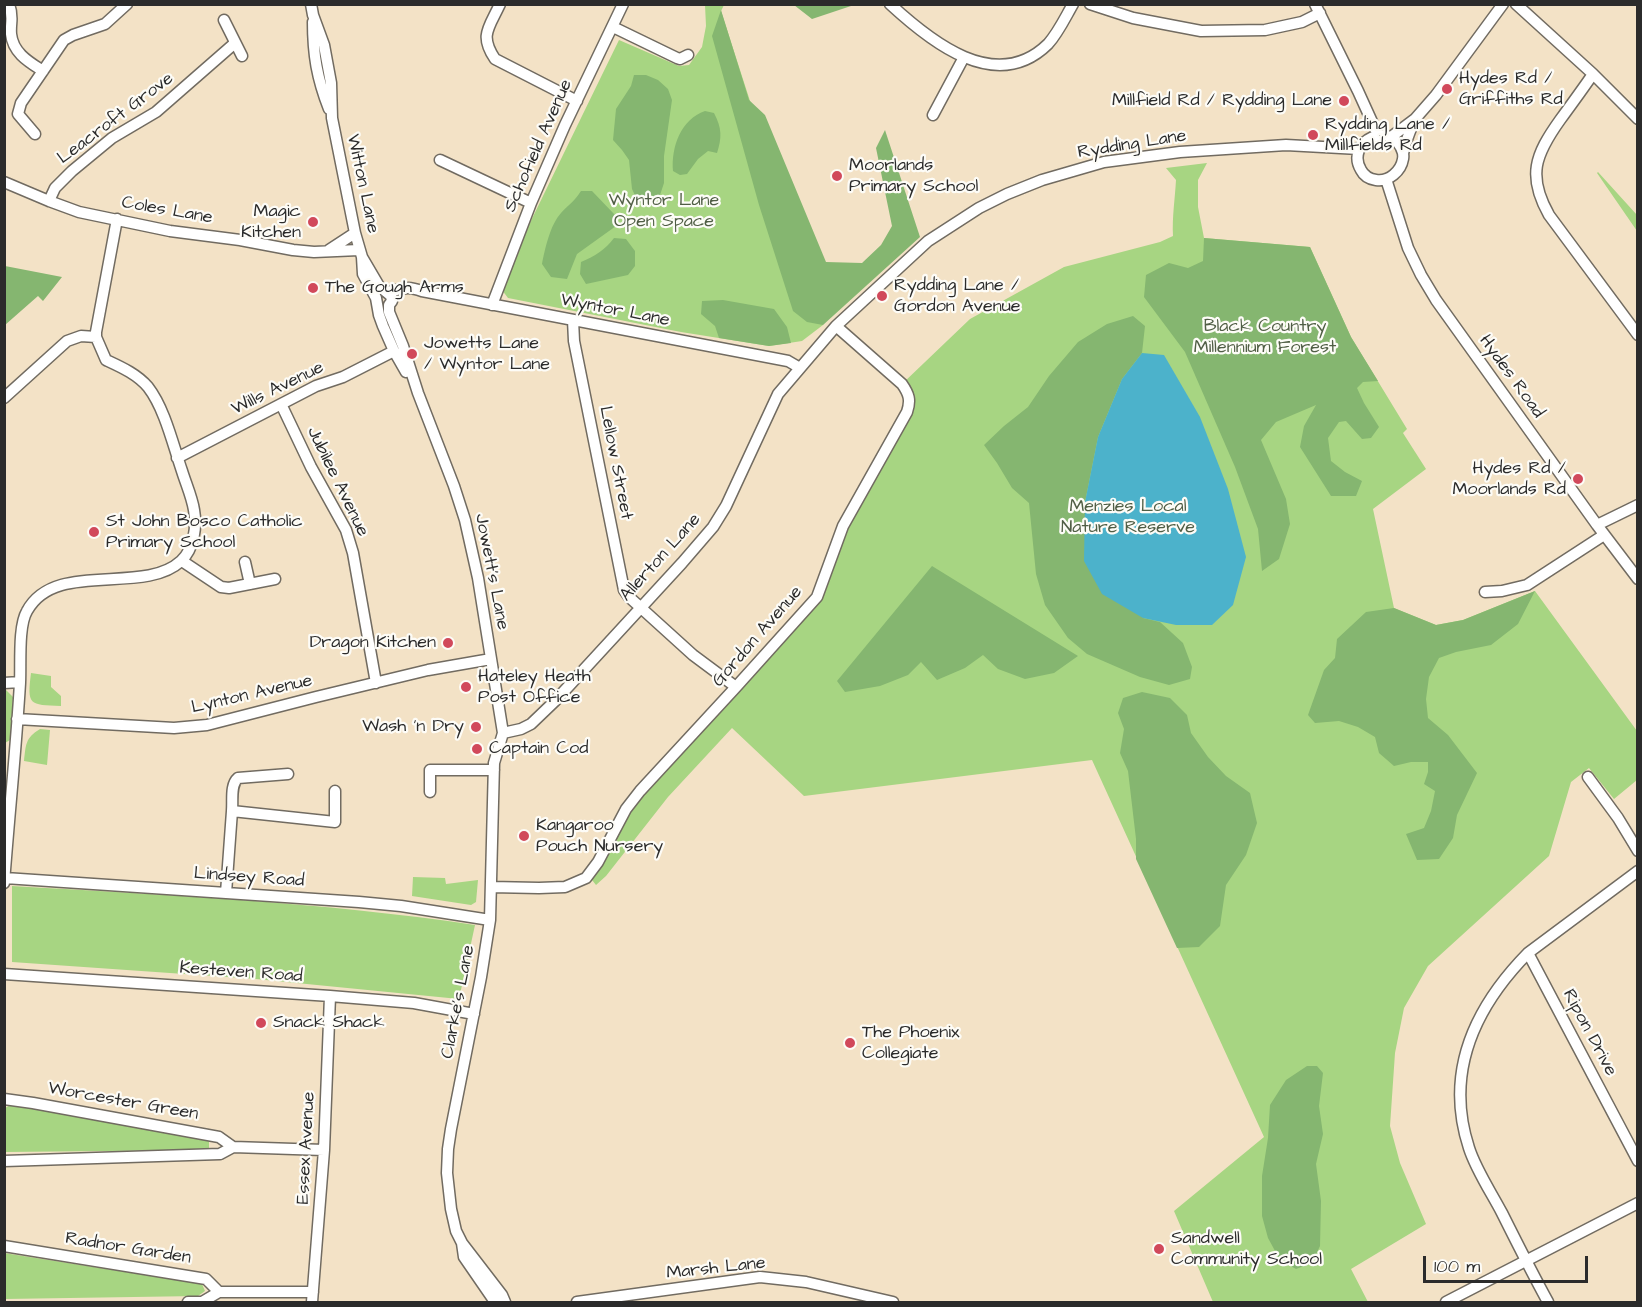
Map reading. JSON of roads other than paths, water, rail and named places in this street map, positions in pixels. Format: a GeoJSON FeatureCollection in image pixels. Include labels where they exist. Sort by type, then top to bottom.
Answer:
{"type":"FeatureCollection","features":[{"type":"Feature","properties":{"kind":"street"},"geometry":{"type":"LineString","coordinates":[[9,4],[12,12],[11,34],[18,51],[25,59],[43,71]]}},
{"type":"Feature","properties":{"kind":"street"},"geometry":{"type":"LineString","coordinates":[[35,134],[18,114],[21,103],[64,40],[73,34],[105,24],[127,4]]}},
{"type":"Feature","properties":{"kind":"street"},"geometry":{"type":"LineString","coordinates":[[500,4],[485,38],[488,49],[495,59],[577,101]]}},
{"type":"Feature","properties":{"kind":"street","name":"Schofield Avenue"},"geometry":{"type":"LineString","coordinates":[[492,305],[531,203],[623,4]]}},
{"type":"Feature","properties":{"kind":"street"},"geometry":{"type":"LineString","coordinates":[[890,4],[913,26],[937,42],[964,57],[992,65],[1011,63],[1040,51],[1055,36],[1072,4]]}},
{"type":"Feature","properties":{"kind":"street"},"geometry":{"type":"LineString","coordinates":[[1090,4],[1133,18],[1201,31],[1265,30],[1302,22],[1317,9],[1378,135]]}},
{"type":"Feature","properties":{"kind":"street"},"geometry":{"type":"LineString","coordinates":[[1391,137],[1415,119],[1436,95],[1503,4]]}},
{"type":"Feature","properties":{"kind":"street"},"geometry":{"type":"LineString","coordinates":[[1516,4],[1638,119]]}},
{"type":"Feature","properties":{"kind":"street","name":"Witton Lane"},"geometry":{"type":"LineString","coordinates":[[312,10],[328,64],[332,118],[363,274],[376,301]]}},
{"type":"Feature","properties":{"kind":"street"},"geometry":{"type":"LineString","coordinates":[[224,20],[242,56]]}},
{"type":"Feature","properties":{"kind":"street"},"geometry":{"type":"LineString","coordinates":[[612,27],[677,58],[688,55]]}},
{"type":"Feature","properties":{"kind":"street","name":"Leacroft Grove"},"geometry":{"type":"LineString","coordinates":[[49,201],[55,188],[72,171],[112,138],[156,112],[235,43]]}},
{"type":"Feature","properties":{"kind":"street"},"geometry":{"type":"LineString","coordinates":[[933,115],[964,57]]}},
{"type":"Feature","properties":{"kind":"street"},"geometry":{"type":"LineString","coordinates":[[1593,75],[1545,141],[1537,163],[1538,190],[1541,201],[1550,215],[1638,335]]}},
{"type":"Feature","properties":{"kind":"street"},"geometry":{"type":"LineString","coordinates":[[1403,153],[1391,137],[1378,135],[1369,138],[1359,149],[1358,164],[1365,175],[1374,180],[1386,179],[1399,169],[1415,119]]}},
{"type":"Feature","properties":{"kind":"street","name":"Rydding Lane"},"geometry":{"type":"LineString","coordinates":[[800,368],[836,326],[928,241],[988,203],[1042,180],[1104,162],[1180,152],[1286,145],[1359,149]]}},
{"type":"Feature","properties":{"kind":"street"},"geometry":{"type":"LineString","coordinates":[[440,160],[531,203]]}},
{"type":"Feature","properties":{"kind":"street","name":"Hydes Road"},"geometry":{"type":"LineString","coordinates":[[1386,179],[1408,248],[1436,300],[1638,579]]}},
{"type":"Feature","properties":{"kind":"street","name":"Coles Lane"},"geometry":{"type":"LineString","coordinates":[[4,182],[79,212],[170,231],[293,250],[360,254]]}},
{"type":"Feature","properties":{"kind":"street"},"geometry":{"type":"LineString","coordinates":[[5,876],[23,619],[34,601],[55,586],[161,573],[182,561],[194,537],[194,510],[158,404],[147,386],[131,372],[106,360],[96,337],[117,219]]}},
{"type":"Feature","properties":{"kind":"street"},"geometry":{"type":"LineString","coordinates":[[328,251],[355,233]]}},
{"type":"Feature","properties":{"kind":"street","name":"Witton Lane"},"geometry":{"type":"LineString","coordinates":[[360,254],[379,286],[389,297]]}},
{"type":"Feature","properties":{"kind":"street","name":"Wyntor Lane"},"geometry":{"type":"LineString","coordinates":[[389,297],[406,287],[788,361],[800,368]]}},
{"type":"Feature","properties":{"kind":"street"},"geometry":{"type":"LineString","coordinates":[[376,301],[378,293],[389,297]]}},
{"type":"Feature","properties":{"kind":"street","name":"Jowett's Lane"},"geometry":{"type":"LineString","coordinates":[[389,297],[389,312],[465,520],[478,578],[502,733],[494,767]]}},
{"type":"Feature","properties":{"kind":"street","name":"Jowett's Lane"},"geometry":{"type":"LineString","coordinates":[[376,301],[383,326],[394,351],[418,393]]}},
{"type":"Feature","properties":{"kind":"street","name":"Lellow Street"},"geometry":{"type":"LineString","coordinates":[[573,320],[574,341],[624,590],[693,655],[736,687]]}},
{"type":"Feature","properties":{"kind":"street","name":"Gordon Avenue"},"geometry":{"type":"LineString","coordinates":[[491,886],[565,887],[586,878],[598,862],[626,809],[640,791],[817,597],[843,526],[907,412],[910,402],[909,394],[902,384],[836,326]]}},
{"type":"Feature","properties":{"kind":"street"},"geometry":{"type":"LineString","coordinates":[[394,351],[397,349],[394,339],[396,331]]}},
{"type":"Feature","properties":{"kind":"street"},"geometry":{"type":"LineString","coordinates":[[4,398],[67,341],[81,336],[96,337]]}},
{"type":"Feature","properties":{"kind":"street","name":"Wills Avenue"},"geometry":{"type":"LineString","coordinates":[[177,458],[316,386],[343,376],[394,351]]}},
{"type":"Feature","properties":{"kind":"street","name":"Allerton Lane"},"geometry":{"type":"LineString","coordinates":[[502,733],[521,729],[531,724],[682,563],[712,527],[726,506],[778,394],[800,368]]}},
{"type":"Feature","properties":{"kind":"street","name":"Jubilee Avenue"},"geometry":{"type":"LineString","coordinates":[[281,404],[311,467],[346,530],[353,554],[376,683]]}},
{"type":"Feature","properties":{"kind":"street"},"geometry":{"type":"LineString","coordinates":[[1597,525],[1638,505]]}},
{"type":"Feature","properties":{"kind":"street"},"geometry":{"type":"LineString","coordinates":[[1485,592],[1502,591],[1527,585],[1605,535]]}},
{"type":"Feature","properties":{"kind":"street"},"geometry":{"type":"LineString","coordinates":[[182,561],[221,587],[229,588],[275,579]]}},
{"type":"Feature","properties":{"kind":"street"},"geometry":{"type":"LineString","coordinates":[[245,562],[250,584]]}},
{"type":"Feature","properties":{"kind":"street","name":"Lynton Avenue"},"geometry":{"type":"LineString","coordinates":[[17,719],[174,728],[207,725],[428,670],[491,660]]}},
{"type":"Feature","properties":{"kind":"street"},"geometry":{"type":"LineString","coordinates":[[4,683],[20,682]]}},
{"type":"Feature","properties":{"kind":"street"},"geometry":{"type":"LineString","coordinates":[[4,758],[13,768]]}},
{"type":"Feature","properties":{"kind":"street"},"geometry":{"type":"LineString","coordinates":[[430,792],[430,770],[494,767]]}},
{"type":"Feature","properties":{"kind":"street","name":"Clarke's Lane"},"geometry":{"type":"LineString","coordinates":[[494,767],[490,920],[448,1149],[448,1188],[453,1220],[462,1243],[464,1257],[495,1302]]}},
{"type":"Feature","properties":{"kind":"street"},"geometry":{"type":"LineString","coordinates":[[226,893],[235,780],[288,774]]}},
{"type":"Feature","properties":{"kind":"street"},"geometry":{"type":"LineString","coordinates":[[1588,777],[1618,818],[1638,851]]}},
{"type":"Feature","properties":{"kind":"street"},"geometry":{"type":"LineString","coordinates":[[232,811],[335,822],[335,791]]}},
{"type":"Feature","properties":{"kind":"street"},"geometry":{"type":"LineString","coordinates":[[1548,1302],[1470,1150],[1463,1124],[1460,1098],[1466,1049],[1472,1031],[1491,999],[1528,953],[1638,871]]}},
{"type":"Feature","properties":{"kind":"street","name":"Lindsey Road"},"geometry":{"type":"LineString","coordinates":[[5,876],[401,906],[490,920]]}},
{"type":"Feature","properties":{"kind":"street","name":"Ripon Drive"},"geometry":{"type":"LineString","coordinates":[[1528,953],[1638,1161]]}},
{"type":"Feature","properties":{"kind":"street","name":"Kesteven Road"},"geometry":{"type":"LineString","coordinates":[[4,974],[414,1003],[474,1014]]}},
{"type":"Feature","properties":{"kind":"street","name":"Essex Avenue"},"geometry":{"type":"LineString","coordinates":[[313,1297],[324,1150],[330,996]]}},
{"type":"Feature","properties":{"kind":"street","name":"Worcester Green"},"geometry":{"type":"LineString","coordinates":[[4,1099],[219,1137],[232,1147]]}},
{"type":"Feature","properties":{"kind":"street","name":"Worcester Green"},"geometry":{"type":"LineString","coordinates":[[4,1161],[220,1154],[232,1147],[324,1150]]}},
{"type":"Feature","properties":{"kind":"street"},"geometry":{"type":"LineString","coordinates":[[1446,1302],[1638,1203]]}},
{"type":"Feature","properties":{"kind":"street","name":"Clarke's Lane"},"geometry":{"type":"LineString","coordinates":[[462,1243],[505,1302]]}},
{"type":"Feature","properties":{"kind":"street","name":"Radnor Garden"},"geometry":{"type":"LineString","coordinates":[[4,1246],[206,1279],[219,1292]]}},
{"type":"Feature","properties":{"kind":"street","name":"Marsh Lane"},"geometry":{"type":"LineString","coordinates":[[577,1302],[760,1277],[806,1282],[893,1302]]}},
{"type":"Feature","properties":{"kind":"street"},"geometry":{"type":"LineString","coordinates":[[188,1302],[202,1302],[219,1292],[313,1297]]}},
{"type":"Feature","properties":{"kind":"water"},"geometry":{"type":"Polygon","coordinates":[[[1142,353],[1164,355],[1200,417],[1228,489],[1246,557],[1233,605],[1212,625],[1176,625],[1143,618],[1102,594],[1084,561],[1085,502],[1098,437],[1122,379],[1142,353]]]}},
{"type":"Feature","properties":{"kind":"place","name":"Hydes Rd / Griffiths Rd"},"geometry":{"type":"Point","coordinates":[1447,89]}},
{"type":"Feature","properties":{"kind":"place","name":"Millfield Rd / Rydding Lane"},"geometry":{"type":"Point","coordinates":[1344,101]}},
{"type":"Feature","properties":{"kind":"place","name":"Rydding Lane / Millfields Rd"},"geometry":{"type":"Point","coordinates":[1313,135]}},
{"type":"Feature","properties":{"kind":"place","name":"Moorlands Primary School"},"geometry":{"type":"Point","coordinates":[837,176]}},
{"type":"Feature","properties":{"kind":"place","name":"Magic Kitchen"},"geometry":{"type":"Point","coordinates":[313,222]}},
{"type":"Feature","properties":{"kind":"place","name":"The Gough Arms"},"geometry":{"type":"Point","coordinates":[313,288]}},
{"type":"Feature","properties":{"kind":"place","name":"Rydding Lane / Gordon Avenue"},"geometry":{"type":"Point","coordinates":[882,296]}},
{"type":"Feature","properties":{"kind":"place","name":"Jowetts Lane / Wyntor Lane"},"geometry":{"type":"Point","coordinates":[412,354]}},
{"type":"Feature","properties":{"kind":"place","name":"Hydes Rd / Moorlands Rd"},"geometry":{"type":"Point","coordinates":[1578,479]}},
{"type":"Feature","properties":{"kind":"place","name":"St John Bosco Catholic Primary School"},"geometry":{"type":"Point","coordinates":[94,532]}},
{"type":"Feature","properties":{"kind":"place","name":"Dragon Kitchen"},"geometry":{"type":"Point","coordinates":[448,643]}},
{"type":"Feature","properties":{"kind":"place","name":"Hateley Heath Post Office"},"geometry":{"type":"Point","coordinates":[466,687]}},
{"type":"Feature","properties":{"kind":"place","name":"Wash 'n Dry"},"geometry":{"type":"Point","coordinates":[476,727]}},
{"type":"Feature","properties":{"kind":"place","name":"Captain Cod"},"geometry":{"type":"Point","coordinates":[477,749]}},
{"type":"Feature","properties":{"kind":"place","name":"Kangaroo Pouch Nursery"},"geometry":{"type":"Point","coordinates":[524,836]}},
{"type":"Feature","properties":{"kind":"place","name":"Snack Shack"},"geometry":{"type":"Point","coordinates":[261,1023]}},
{"type":"Feature","properties":{"kind":"place","name":"The Phoenix Collegiate"},"geometry":{"type":"Point","coordinates":[850,1043]}},
{"type":"Feature","properties":{"kind":"place","name":"Sandwell Community School"},"geometry":{"type":"Point","coordinates":[1159,1249]}},
{"type":"Feature","properties":{"kind":"park label","name":"Wyntor Lane Open Space"},"geometry":{"type":"Point","coordinates":[664,211]}},
{"type":"Feature","properties":{"kind":"park label","name":"Black Country Millennium Forest"},"geometry":{"type":"Point","coordinates":[1265,337]}},
{"type":"Feature","properties":{"kind":"park label","name":"Menzies Local Nature Reserve"},"geometry":{"type":"Point","coordinates":[1128,517]}}]}
